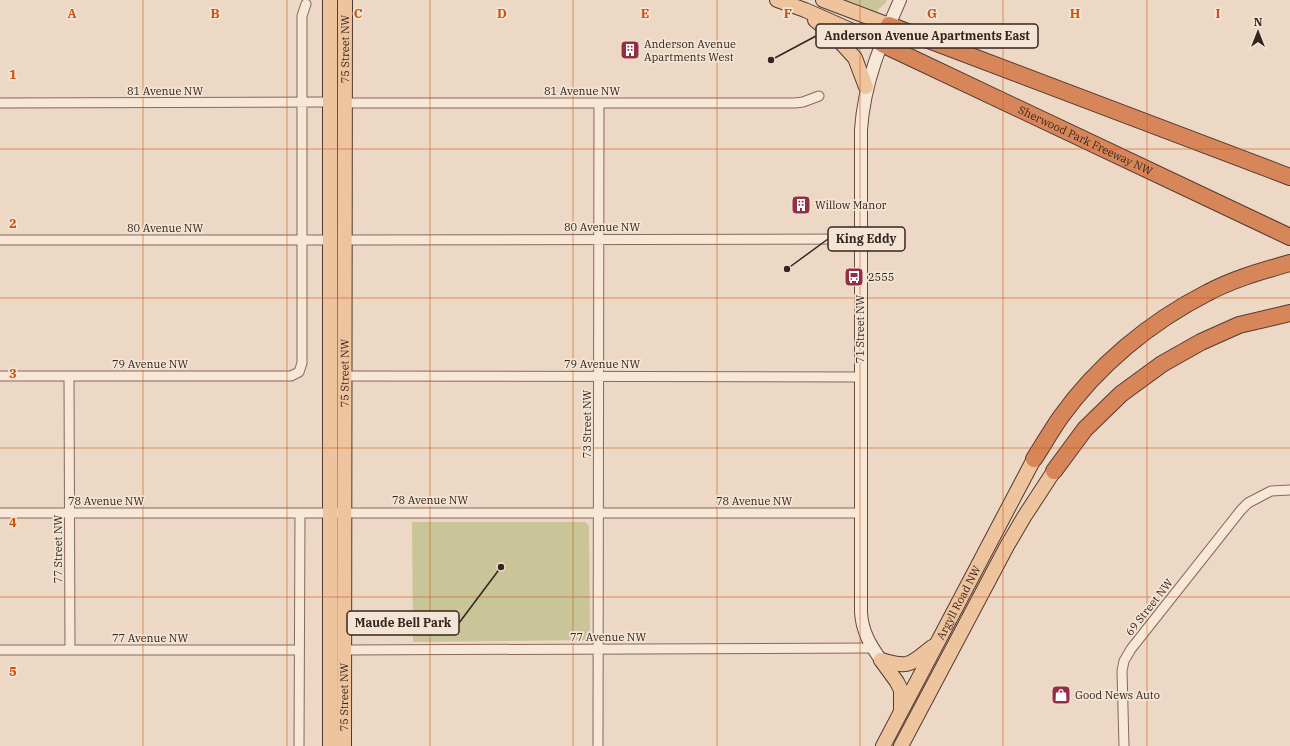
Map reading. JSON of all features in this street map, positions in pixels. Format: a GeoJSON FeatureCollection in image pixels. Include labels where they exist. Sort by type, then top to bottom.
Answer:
{"type":"FeatureCollection","features":[{"type":"Feature","properties":{"kind":"highway"},"geometry":{"type":"LineString","coordinates":[[889,25],[1290,177]]}},
{"type":"Feature","properties":{"kind":"highway","name":"Sherwood Park Freeway NW"},"geometry":{"type":"LineString","coordinates":[[882,44],[1288,236]]}},
{"type":"Feature","properties":{"kind":"highway"},"geometry":{"type":"LineString","coordinates":[[1034,459],[1060,418],[1080,392],[1131,343],[1166,317],[1208,292],[1252,274],[1290,263]]}},
{"type":"Feature","properties":{"kind":"highway"},"geometry":{"type":"LineString","coordinates":[[1054,470],[1085,430],[1116,399],[1162,364],[1201,342],[1239,325],[1290,313]]}},
{"type":"Feature","properties":{"kind":"main road"},"geometry":{"type":"LineString","coordinates":[[324,0],[330,34]]}},
{"type":"Feature","properties":{"kind":"main road","name":"75 Street NW"},"geometry":{"type":"LineString","coordinates":[[330,0],[330,102],[344,376],[344,746]]}},
{"type":"Feature","properties":{"kind":"main road","name":"75 Street NW"},"geometry":{"type":"LineString","coordinates":[[330,746],[330,512],[337,240],[344,103],[345,0]]}},
{"type":"Feature","properties":{"kind":"main road"},"geometry":{"type":"LineString","coordinates":[[777,0],[805,10],[882,44]]}},
{"type":"Feature","properties":{"kind":"main road"},"geometry":{"type":"LineString","coordinates":[[823,0],[889,25]]}},
{"type":"Feature","properties":{"kind":"main road"},"geometry":{"type":"LineString","coordinates":[[805,10],[835,36],[855,58],[866,87]]}},
{"type":"Feature","properties":{"kind":"main road","name":"Argyll Road NW"},"geometry":{"type":"LineString","coordinates":[[883,746],[1034,459]]}},
{"type":"Feature","properties":{"kind":"main road","name":"Argyll Road NW"},"geometry":{"type":"LineString","coordinates":[[905,743],[1007,546],[1054,470]]}},
{"type":"Feature","properties":{"kind":"main road"},"geometry":{"type":"LineString","coordinates":[[877,654],[899,665],[908,664],[936,644]]}},
{"type":"Feature","properties":{"kind":"main road"},"geometry":{"type":"LineString","coordinates":[[877,654],[901,690],[901,713]]}},
{"type":"Feature","properties":{"kind":"street","name":"71 Street NW"},"geometry":{"type":"LineString","coordinates":[[877,654],[865,634],[861,618],[861,130],[866,87],[900,0]]}},
{"type":"Feature","properties":{"kind":"street"},"geometry":{"type":"LineString","coordinates":[[301,240],[302,16],[306,4]]}},
{"type":"Feature","properties":{"kind":"street","name":"81 Avenue NW"},"geometry":{"type":"LineString","coordinates":[[344,103],[795,103],[803,102],[819,96]]}},
{"type":"Feature","properties":{"kind":"street","name":"81 Avenue NW"},"geometry":{"type":"LineString","coordinates":[[0,103],[330,102]]}},
{"type":"Feature","properties":{"kind":"street","name":"73 Street NW"},"geometry":{"type":"LineString","coordinates":[[598,746],[599,103]]}},
{"type":"Feature","properties":{"kind":"street","name":"80 Avenue NW"},"geometry":{"type":"LineString","coordinates":[[0,240],[861,239]]}},
{"type":"Feature","properties":{"kind":"street","name":"79 Avenue NW"},"geometry":{"type":"LineString","coordinates":[[0,376],[291,376],[299,372],[302,363],[301,240]]}},
{"type":"Feature","properties":{"kind":"street","name":"77 Street NW"},"geometry":{"type":"LineString","coordinates":[[69,376],[70,650]]}},
{"type":"Feature","properties":{"kind":"street","name":"79 Avenue NW"},"geometry":{"type":"LineString","coordinates":[[344,376],[860,376]]}},
{"type":"Feature","properties":{"kind":"street","name":"69 Street NW"},"geometry":{"type":"LineString","coordinates":[[1124,746],[1122,671],[1128,653],[1240,510],[1248,503],[1271,491],[1290,490]]}},
{"type":"Feature","properties":{"kind":"street"},"geometry":{"type":"LineString","coordinates":[[299,746],[300,512]]}},
{"type":"Feature","properties":{"kind":"street","name":"78 Avenue NW"},"geometry":{"type":"LineString","coordinates":[[0,513],[861,513]]}},
{"type":"Feature","properties":{"kind":"street","name":"77 Avenue NW"},"geometry":{"type":"LineString","coordinates":[[344,650],[599,649],[877,654]]}},
{"type":"Feature","properties":{"kind":"street","name":"77 Avenue NW"},"geometry":{"type":"LineString","coordinates":[[0,650],[299,650]]}},
{"type":"Feature","properties":{"kind":"shaded area"},"geometry":{"type":"Polygon","coordinates":[[[842,0],[887,0],[877,12],[842,0]]]}},
{"type":"Feature","properties":{"kind":"shaded area"},"geometry":{"type":"Polygon","coordinates":[[[412,522],[585,522],[589,526],[590,635],[586,640],[413,642],[412,522]]]}},
{"type":"Feature","properties":{"kind":"place","name":"Anderson Avenue Apartments West"},"geometry":{"type":"Point","coordinates":[630,50]}},
{"type":"Feature","properties":{"kind":"place","name":"Anderson Avenue Apartments East"},"geometry":{"type":"Point","coordinates":[771,60]}},
{"type":"Feature","properties":{"kind":"place","name":"Willow Manor"},"geometry":{"type":"Point","coordinates":[801,205]}},
{"type":"Feature","properties":{"kind":"place","name":"King Eddy"},"geometry":{"type":"Point","coordinates":[787,269]}},
{"type":"Feature","properties":{"kind":"place","name":"2555"},"geometry":{"type":"Point","coordinates":[854,277]}},
{"type":"Feature","properties":{"kind":"place","name":"Maude Bell Park"},"geometry":{"type":"Point","coordinates":[501,567]}},
{"type":"Feature","properties":{"kind":"place","name":"Good News Auto"},"geometry":{"type":"Point","coordinates":[1061,695]}}]}
